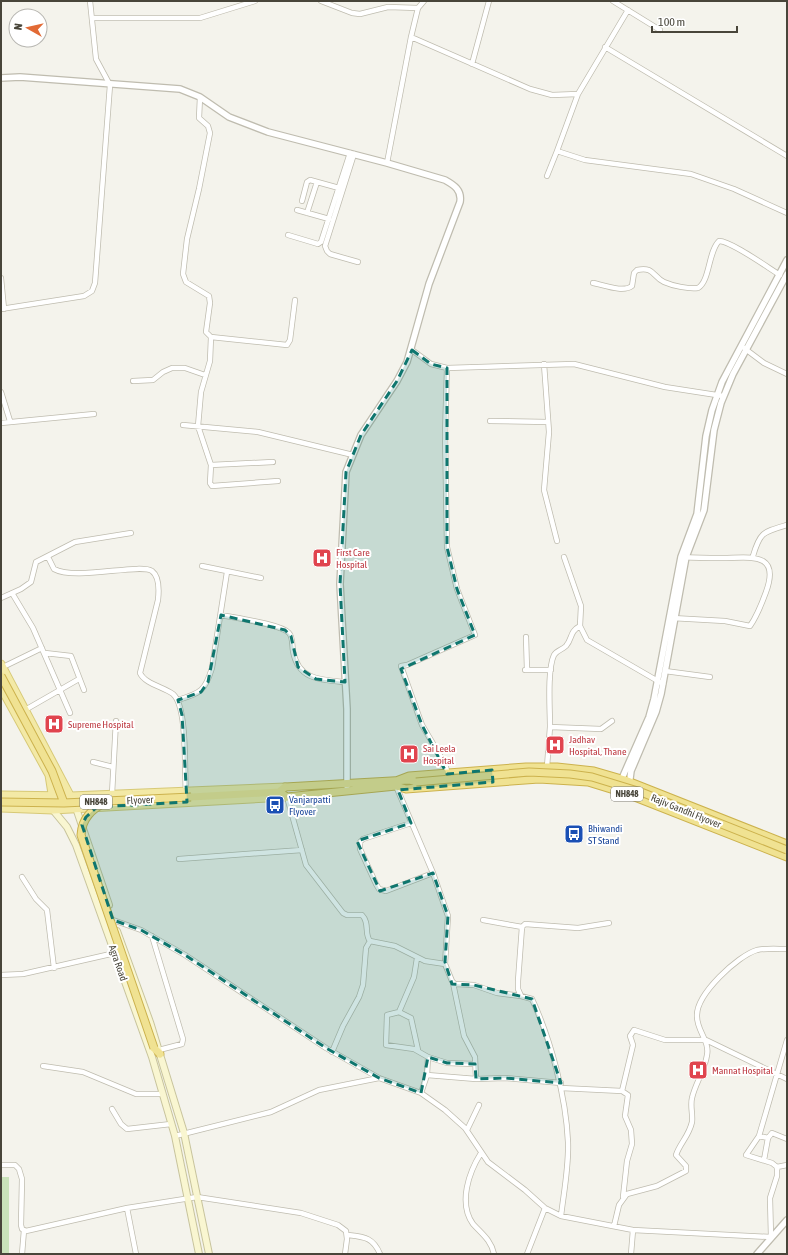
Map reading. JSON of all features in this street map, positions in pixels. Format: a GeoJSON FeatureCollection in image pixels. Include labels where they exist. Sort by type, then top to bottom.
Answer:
{"type":"FeatureCollection","features":[{"type":"Feature","properties":{"kind":"highway"},"geometry":{"type":"LineString","coordinates":[[1,676],[52,771],[64,803]]}},
{"type":"Feature","properties":{"kind":"highway","name":"NH848"},"geometry":{"type":"LineString","coordinates":[[287,797],[348,791],[400,783],[409,776],[547,767],[594,771],[630,782],[787,844]]}},
{"type":"Feature","properties":{"kind":"highway","name":"Rajiv Gandhi Flyover"},"geometry":{"type":"LineString","coordinates":[[400,783],[529,772],[570,774],[592,777],[641,792],[787,850]]}},
{"type":"Feature","properties":{"kind":"highway","name":"NH848"},"geometry":{"type":"LineString","coordinates":[[285,787],[347,783],[400,783],[406,789],[539,779],[588,782],[627,794],[787,857]]}},
{"type":"Feature","properties":{"kind":"highway"},"geometry":{"type":"LineString","coordinates":[[285,787],[278,792],[287,797]]}},
{"type":"Feature","properties":{"kind":"highway","name":"Flyover"},"geometry":{"type":"LineString","coordinates":[[1,802],[106,802],[278,792]]}},
{"type":"Feature","properties":{"kind":"highway"},"geometry":{"type":"LineString","coordinates":[[106,802],[86,817],[83,822],[81,835],[157,1051]]}},
{"type":"Feature","properties":{"kind":"main road","name":"Agra Road"},"geometry":{"type":"LineString","coordinates":[[2,666],[76,808],[184,1133],[209,1254]]}},
{"type":"Feature","properties":{"kind":"main road"},"geometry":{"type":"LineString","coordinates":[[1,688],[49,775],[53,795],[53,810]]}},
{"type":"Feature","properties":{"kind":"main road"},"geometry":{"type":"LineString","coordinates":[[1,795],[71,796],[285,787]]}},
{"type":"Feature","properties":{"kind":"main road"},"geometry":{"type":"LineString","coordinates":[[1,808],[53,810],[287,797]]}},
{"type":"Feature","properties":{"kind":"main road","name":"Agra Road"},"geometry":{"type":"LineString","coordinates":[[53,810],[67,827],[76,845],[152,1057],[175,1136],[199,1254]]}},
{"type":"Feature","properties":{"kind":"street"},"geometry":{"type":"LineString","coordinates":[[1,278],[2,309],[84,296],[92,291],[96,275],[110,85],[96,59],[90,1]]}},
{"type":"Feature","properties":{"kind":"street"},"geometry":{"type":"LineString","coordinates":[[92,18],[200,18],[255,1]]}},
{"type":"Feature","properties":{"kind":"street"},"geometry":{"type":"LineString","coordinates":[[320,1],[352,13],[360,14],[388,7],[418,8]]}},
{"type":"Feature","properties":{"kind":"street"},"geometry":{"type":"LineString","coordinates":[[387,163],[411,36],[418,8],[424,1]]}},
{"type":"Feature","properties":{"kind":"street"},"geometry":{"type":"LineString","coordinates":[[472,64],[489,1]]}},
{"type":"Feature","properties":{"kind":"street"},"geometry":{"type":"LineString","coordinates":[[613,1],[660,30]]}},
{"type":"Feature","properties":{"kind":"street"},"geometry":{"type":"LineString","coordinates":[[548,176],[578,94],[628,10]]}},
{"type":"Feature","properties":{"kind":"street"},"geometry":{"type":"LineString","coordinates":[[411,36],[530,89],[552,95],[578,94]]}},
{"type":"Feature","properties":{"kind":"street"},"geometry":{"type":"LineString","coordinates":[[605,47],[787,156]]}},
{"type":"Feature","properties":{"kind":"street"},"geometry":{"type":"LineString","coordinates":[[1,78],[20,77],[110,85],[180,89],[200,97],[229,117],[268,132],[352,153],[445,180],[453,184],[459,190],[461,196],[429,284],[412,350],[397,381],[361,435],[346,472],[340,584],[345,682],[348,791]]}},
{"type":"Feature","properties":{"kind":"street"},"geometry":{"type":"LineString","coordinates":[[200,97],[198,118],[208,126],[210,133],[187,239],[183,274],[186,282],[209,296],[210,303],[206,332],[211,337],[287,344],[290,340],[295,300]]}},
{"type":"Feature","properties":{"kind":"street"},"geometry":{"type":"LineString","coordinates":[[557,151],[586,160],[691,174],[734,189],[787,213]]}},
{"type":"Feature","properties":{"kind":"street"},"geometry":{"type":"LineString","coordinates":[[288,235],[320,244],[352,153]]}},
{"type":"Feature","properties":{"kind":"street"},"geometry":{"type":"LineString","coordinates":[[352,153],[325,246],[330,254],[358,262]]}},
{"type":"Feature","properties":{"kind":"street"},"geometry":{"type":"LineString","coordinates":[[302,201],[308,181],[339,188]]}},
{"type":"Feature","properties":{"kind":"street"},"geometry":{"type":"LineString","coordinates":[[307,213],[317,182]]}},
{"type":"Feature","properties":{"kind":"street"},"geometry":{"type":"LineString","coordinates":[[297,210],[329,219]]}},
{"type":"Feature","properties":{"kind":"street"},"geometry":{"type":"LineString","coordinates":[[593,283],[620,288],[630,288],[632,286],[634,273],[637,270],[644,269],[654,272],[660,280],[667,283],[698,288],[703,284],[712,252],[719,241],[724,241],[780,275]]}},
{"type":"Feature","properties":{"kind":"street"},"geometry":{"type":"LineString","coordinates":[[627,794],[631,771],[656,712],[671,618],[684,557],[697,514],[707,432],[720,395],[742,346],[787,260]]}},
{"type":"Feature","properties":{"kind":"street"},"geometry":{"type":"LineString","coordinates":[[684,557],[704,510],[720,395],[747,350],[787,274]]}},
{"type":"Feature","properties":{"kind":"street"},"geometry":{"type":"LineString","coordinates":[[211,337],[210,361],[201,392],[198,426],[211,465],[210,482],[212,486],[278,481]]}},
{"type":"Feature","properties":{"kind":"street"},"geometry":{"type":"LineString","coordinates":[[742,346],[764,363],[787,374]]}},
{"type":"Feature","properties":{"kind":"street"},"geometry":{"type":"LineString","coordinates":[[412,350],[431,364],[447,368],[562,363],[585,365],[665,387],[720,395]]}},
{"type":"Feature","properties":{"kind":"street"},"geometry":{"type":"LineString","coordinates":[[544,364],[548,422],[548,446],[544,490],[557,540]]}},
{"type":"Feature","properties":{"kind":"street"},"geometry":{"type":"LineString","coordinates":[[133,381],[153,380],[163,372],[172,368],[185,368],[205,375]]}},
{"type":"Feature","properties":{"kind":"street"},"geometry":{"type":"LineString","coordinates":[[447,368],[445,434],[447,547],[457,589],[471,629],[475,635],[407,665],[401,666],[422,725],[445,764],[448,774]]}},
{"type":"Feature","properties":{"kind":"street"},"geometry":{"type":"LineString","coordinates":[[1,392],[10,421]]}},
{"type":"Feature","properties":{"kind":"street"},"geometry":{"type":"LineString","coordinates":[[1,422],[94,414]]}},
{"type":"Feature","properties":{"kind":"street"},"geometry":{"type":"LineString","coordinates":[[490,421],[548,422]]}},
{"type":"Feature","properties":{"kind":"street"},"geometry":{"type":"LineString","coordinates":[[183,425],[269,434],[353,455]]}},
{"type":"Feature","properties":{"kind":"street"},"geometry":{"type":"LineString","coordinates":[[707,432],[714,433]]}},
{"type":"Feature","properties":{"kind":"street"},"geometry":{"type":"LineString","coordinates":[[211,465],[273,462]]}},
{"type":"Feature","properties":{"kind":"street"},"geometry":{"type":"LineString","coordinates":[[753,556],[762,534],[768,530],[787,525]]}},
{"type":"Feature","properties":{"kind":"street"},"geometry":{"type":"LineString","coordinates":[[1,598],[27,586],[33,577],[36,562],[75,542],[131,533]]}},
{"type":"Feature","properties":{"kind":"street"},"geometry":{"type":"LineString","coordinates":[[671,618],[725,621],[750,626],[762,602],[770,578],[767,566],[762,560],[753,556],[724,558],[684,557]]}},
{"type":"Feature","properties":{"kind":"street"},"geometry":{"type":"LineString","coordinates":[[48,557],[54,569],[62,572],[98,573],[141,569],[152,571],[158,580],[158,600],[140,673],[144,679],[173,694],[178,700],[182,715],[187,802]]}},
{"type":"Feature","properties":{"kind":"street"},"geometry":{"type":"LineString","coordinates":[[564,557],[581,606],[580,626],[587,640],[660,683]]}},
{"type":"Feature","properties":{"kind":"street"},"geometry":{"type":"LineString","coordinates":[[202,566],[261,578]]}},
{"type":"Feature","properties":{"kind":"street"},"geometry":{"type":"LineString","coordinates":[[178,700],[201,692],[208,682],[221,615],[227,572]]}},
{"type":"Feature","properties":{"kind":"street"},"geometry":{"type":"LineString","coordinates":[[12,594],[29,619],[70,712]]}},
{"type":"Feature","properties":{"kind":"street"},"geometry":{"type":"LineString","coordinates":[[221,615],[262,623],[285,630],[291,636],[295,661],[298,667],[316,679],[345,682]]}},
{"type":"Feature","properties":{"kind":"street"},"geometry":{"type":"LineString","coordinates":[[618,791],[649,717],[665,671],[671,618]]}},
{"type":"Feature","properties":{"kind":"street"},"geometry":{"type":"LineString","coordinates":[[547,767],[550,727],[551,670],[554,654],[565,646],[573,630],[580,626]]}},
{"type":"Feature","properties":{"kind":"street"},"geometry":{"type":"LineString","coordinates":[[526,637],[526,670],[551,670]]}},
{"type":"Feature","properties":{"kind":"street"},"geometry":{"type":"LineString","coordinates":[[2,666],[42,648]]}},
{"type":"Feature","properties":{"kind":"street"},"geometry":{"type":"LineString","coordinates":[[45,653],[71,656],[84,690]]}},
{"type":"Feature","properties":{"kind":"street"},"geometry":{"type":"LineString","coordinates":[[665,671],[710,677]]}},
{"type":"Feature","properties":{"kind":"street"},"geometry":{"type":"LineString","coordinates":[[25,710],[79,679]]}},
{"type":"Feature","properties":{"kind":"street"},"geometry":{"type":"LineString","coordinates":[[112,794],[116,721]]}},
{"type":"Feature","properties":{"kind":"street"},"geometry":{"type":"LineString","coordinates":[[550,727],[601,729],[612,721]]}},
{"type":"Feature","properties":{"kind":"street"},"geometry":{"type":"LineString","coordinates":[[94,762],[113,767]]}},
{"type":"Feature","properties":{"kind":"street"},"geometry":{"type":"LineString","coordinates":[[492,770],[493,782]]}},
{"type":"Feature","properties":{"kind":"street"},"geometry":{"type":"LineString","coordinates":[[400,783],[411,823],[433,874],[448,916],[445,964],[453,983],[464,1036],[473,1052],[476,1079]]}},
{"type":"Feature","properties":{"kind":"street"},"geometry":{"type":"LineString","coordinates":[[287,797],[306,865],[343,913],[347,916],[362,915],[365,918],[367,934],[370,941]]}},
{"type":"Feature","properties":{"kind":"street"},"geometry":{"type":"LineString","coordinates":[[411,823],[362,839],[360,842],[360,849],[379,889],[386,891],[433,874]]}},
{"type":"Feature","properties":{"kind":"street"},"geometry":{"type":"LineString","coordinates":[[179,859],[302,850]]}},
{"type":"Feature","properties":{"kind":"street"},"geometry":{"type":"LineString","coordinates":[[22,876],[36,899],[47,910],[54,968]]}},
{"type":"Feature","properties":{"kind":"street"},"geometry":{"type":"LineString","coordinates":[[105,925],[114,920],[131,925],[152,936],[198,963],[332,1052],[379,1078],[421,1093],[445,1110],[467,1130],[488,1162],[525,1190],[545,1208],[561,1216],[634,1230],[771,1237]]}},
{"type":"Feature","properties":{"kind":"street"},"geometry":{"type":"LineString","coordinates":[[483,920],[522,927],[528,923],[572,928],[609,923]]}},
{"type":"Feature","properties":{"kind":"street"},"geometry":{"type":"LineString","coordinates":[[521,996],[517,985],[522,927]]}},
{"type":"Feature","properties":{"kind":"street"},"geometry":{"type":"LineString","coordinates":[[152,936],[183,1039],[182,1044],[157,1051]]}},
{"type":"Feature","properties":{"kind":"street"},"geometry":{"type":"LineString","coordinates":[[370,941],[395,946],[417,958],[445,964]]}},
{"type":"Feature","properties":{"kind":"street"},"geometry":{"type":"LineString","coordinates":[[332,1052],[343,1026],[360,996],[363,985],[366,948],[370,941]]}},
{"type":"Feature","properties":{"kind":"street"},"geometry":{"type":"LineString","coordinates":[[623,1197],[632,1192],[657,1186],[686,1171],[686,1166],[676,1155],[685,1141],[690,1128],[692,1121],[692,1099],[708,1055],[706,1040],[700,1031],[696,1014],[707,991],[740,958],[756,950],[787,948]]}},
{"type":"Feature","properties":{"kind":"street"},"geometry":{"type":"LineString","coordinates":[[1,975],[23,974],[115,953]]}},
{"type":"Feature","properties":{"kind":"street"},"geometry":{"type":"LineString","coordinates":[[399,1012],[414,977],[417,958]]}},
{"type":"Feature","properties":{"kind":"street"},"geometry":{"type":"LineString","coordinates":[[453,983],[474,985],[497,993],[532,999],[561,1086],[565,1115],[568,1154],[561,1216]]}},
{"type":"Feature","properties":{"kind":"street"},"geometry":{"type":"LineString","coordinates":[[418,1050],[411,1018],[399,1012],[387,1014],[386,1045],[418,1050],[428,1057],[447,1063],[475,1064]]}},
{"type":"Feature","properties":{"kind":"street"},"geometry":{"type":"LineString","coordinates":[[622,1092],[633,1045],[630,1036],[632,1031],[641,1031],[665,1040],[706,1040],[787,1079]]}},
{"type":"Feature","properties":{"kind":"street"},"geometry":{"type":"LineString","coordinates":[[787,1040],[759,1136],[746,1155],[764,1160],[777,1167],[787,1165]]}},
{"type":"Feature","properties":{"kind":"street"},"geometry":{"type":"LineString","coordinates":[[421,1093],[427,1075],[428,1057]]}},
{"type":"Feature","properties":{"kind":"street"},"geometry":{"type":"LineString","coordinates":[[44,1066],[83,1072],[136,1094],[163,1094]]}},
{"type":"Feature","properties":{"kind":"street"},"geometry":{"type":"LineString","coordinates":[[427,1075],[476,1079],[505,1078],[561,1086],[622,1092],[628,1095],[625,1116],[632,1137],[623,1197],[619,1205],[614,1226]]}},
{"type":"Feature","properties":{"kind":"street"},"geometry":{"type":"LineString","coordinates":[[175,1136],[271,1112],[319,1090],[379,1078]]}},
{"type":"Feature","properties":{"kind":"street"},"geometry":{"type":"LineString","coordinates":[[467,1130],[479,1105]]}},
{"type":"Feature","properties":{"kind":"street"},"geometry":{"type":"LineString","coordinates":[[112,1109],[120,1124],[127,1128],[172,1124]]}},
{"type":"Feature","properties":{"kind":"street"},"geometry":{"type":"LineString","coordinates":[[764,1160],[768,1138],[772,1133],[787,1139]]}},
{"type":"Feature","properties":{"kind":"street"},"geometry":{"type":"LineString","coordinates":[[759,1136],[768,1138]]}},
{"type":"Feature","properties":{"kind":"street"},"geometry":{"type":"LineString","coordinates":[[481,1153],[470,1172],[466,1204],[469,1217],[491,1243],[494,1254]]}},
{"type":"Feature","properties":{"kind":"street"},"geometry":{"type":"LineString","coordinates":[[1,1165],[15,1165],[21,1173],[21,1225],[24,1230],[22,1254]]}},
{"type":"Feature","properties":{"kind":"street"},"geometry":{"type":"LineString","coordinates":[[771,1237],[770,1198],[777,1176],[777,1167]]}},
{"type":"Feature","properties":{"kind":"street"},"geometry":{"type":"LineString","coordinates":[[24,1230],[32,1231],[127,1208],[197,1197],[301,1213],[338,1225],[343,1227],[347,1235],[345,1254]]}},
{"type":"Feature","properties":{"kind":"street"},"geometry":{"type":"LineString","coordinates":[[127,1208],[136,1254]]}},
{"type":"Feature","properties":{"kind":"street"},"geometry":{"type":"LineString","coordinates":[[527,1254],[545,1208]]}},
{"type":"Feature","properties":{"kind":"street"},"geometry":{"type":"LineString","coordinates":[[757,1254],[771,1237],[785,1225],[787,1220]]}},
{"type":"Feature","properties":{"kind":"street"},"geometry":{"type":"LineString","coordinates":[[631,1254],[634,1230]]}},
{"type":"Feature","properties":{"kind":"street"},"geometry":{"type":"LineString","coordinates":[[347,1235],[371,1240],[376,1245],[380,1254]]}},
{"type":"Feature","properties":{"kind":"highlighted area"},"geometry":{"type":"Polygon","coordinates":[[[412,350],[431,364],[447,368],[447,547],[457,589],[475,635],[401,669],[422,725],[447,774],[492,770],[493,782],[398,790],[411,823],[357,841],[380,891],[433,873],[448,916],[445,962],[452,984],[474,985],[532,999],[561,1083],[505,1078],[476,1079],[475,1064],[447,1063],[428,1057],[421,1093],[379,1078],[326,1048],[185,955],[141,930],[113,920],[82,825],[86,817],[97,807],[187,802],[182,715],[178,700],[201,692],[208,682],[221,615],[285,630],[291,636],[298,667],[316,679],[345,682],[340,584],[346,472],[361,435],[397,381],[412,350]]]}},
{"type":"Feature","properties":{"kind":"green space"},"geometry":{"type":"Polygon","coordinates":[[[1,1177],[9,1177],[9,1254],[1,1254],[1,1177]]]}},
{"type":"Feature","properties":{"kind":"place","name":"First Care Hospital"},"geometry":{"type":"Point","coordinates":[322,558]}},
{"type":"Feature","properties":{"kind":"place","name":"Supreme Hospital"},"geometry":{"type":"Point","coordinates":[54,724]}},
{"type":"Feature","properties":{"kind":"place","name":"Jadhav Hospital, Thane"},"geometry":{"type":"Point","coordinates":[555,745]}},
{"type":"Feature","properties":{"kind":"place","name":"Sai Leela Hospital"},"geometry":{"type":"Point","coordinates":[409,754]}},
{"type":"Feature","properties":{"kind":"place","name":"Vanjarpatti Flyover"},"geometry":{"type":"Point","coordinates":[275,805]}},
{"type":"Feature","properties":{"kind":"place","name":"Bhiwandi ST Stand"},"geometry":{"type":"Point","coordinates":[574,834]}},
{"type":"Feature","properties":{"kind":"place","name":"Mannat Hospital"},"geometry":{"type":"Point","coordinates":[698,1070]}}]}
